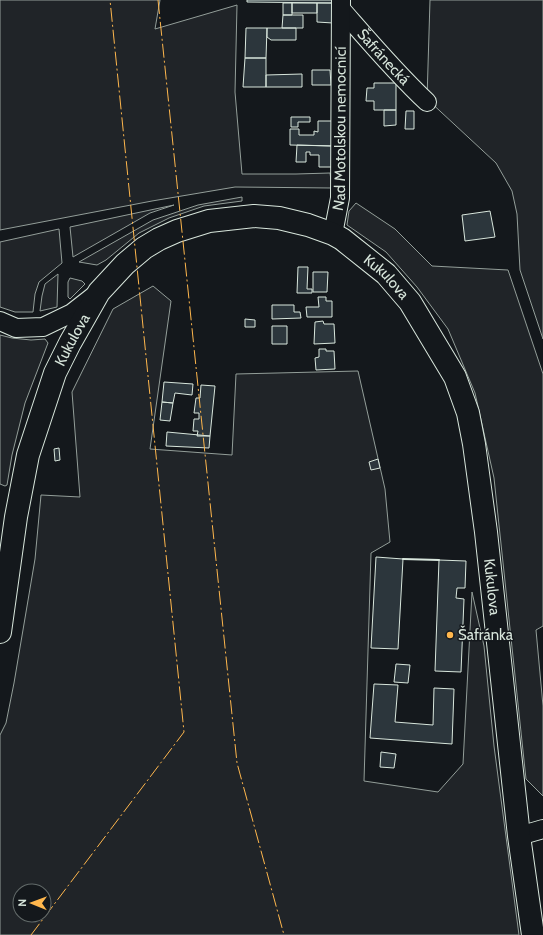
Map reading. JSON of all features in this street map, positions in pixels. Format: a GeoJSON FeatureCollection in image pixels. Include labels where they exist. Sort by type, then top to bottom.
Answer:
{"type":"FeatureCollection","features":[{"type":"Feature","properties":{"kind":"main road","name":"Kukulova"},"geometry":{"type":"LineString","coordinates":[[0,632],[16,517],[28,455],[55,373],[99,292],[125,264],[144,248],[159,239],[178,231],[209,221],[254,216],[279,218],[308,225],[342,239],[386,274],[410,302],[455,378],[468,413],[474,444],[491,572],[519,836],[533,935]]}},
{"type":"Feature","properties":{"kind":"street","name":"Šafránecká"},"geometry":{"type":"LineString","coordinates":[[342,4],[370,42],[411,87],[427,102]]}},
{"type":"Feature","properties":{"kind":"street","name":"Nad Motolskou nemocnicí"},"geometry":{"type":"LineString","coordinates":[[333,234],[340,198],[342,4]]}},
{"type":"Feature","properties":{"kind":"street"},"geometry":{"type":"LineString","coordinates":[[0,321],[16,328],[43,327],[72,313],[99,292]]}},
{"type":"Feature","properties":{"kind":"street"},"geometry":{"type":"LineString","coordinates":[[0,572],[4,601]]}},
{"type":"Feature","properties":{"kind":"street"},"geometry":{"type":"LineString","coordinates":[[519,836],[543,829]]}},
{"type":"Feature","properties":{"kind":"shaded area"},"geometry":{"type":"Polygon","coordinates":[[[0,0],[160,0],[155,29],[237,5],[235,92],[242,174],[330,173],[332,188],[235,187],[0,230],[0,0]]]}},
{"type":"Feature","properties":{"kind":"shaded area"},"geometry":{"type":"Polygon","coordinates":[[[430,0],[543,0],[543,339],[520,270],[517,214],[512,191],[496,163],[427,99],[430,0]]]}},
{"type":"Feature","properties":{"kind":"shaded area"},"geometry":{"type":"Polygon","coordinates":[[[242,197],[242,201],[204,206],[169,218],[139,233],[106,260],[97,265],[79,262],[153,220],[198,205],[242,197]]]}},
{"type":"Feature","properties":{"kind":"shaded area"},"geometry":{"type":"Polygon","coordinates":[[[356,203],[395,229],[432,266],[508,270],[543,374],[543,626],[536,630],[543,706],[543,796],[526,779],[494,478],[475,393],[448,329],[417,287],[386,252],[347,225],[349,211],[356,203]]]}},
{"type":"Feature","properties":{"kind":"shaded area"},"geometry":{"type":"Polygon","coordinates":[[[174,205],[150,213],[73,257],[70,227],[174,205]]]}},
{"type":"Feature","properties":{"kind":"shaded area"},"geometry":{"type":"Polygon","coordinates":[[[59,229],[62,263],[39,282],[35,294],[33,312],[15,312],[0,307],[0,242],[59,229]]]}},
{"type":"Feature","properties":{"kind":"shaded area"},"geometry":{"type":"Polygon","coordinates":[[[58,274],[57,307],[40,311],[45,284],[58,274]]]}},
{"type":"Feature","properties":{"kind":"shaded area"},"geometry":{"type":"Polygon","coordinates":[[[70,278],[82,281],[85,284],[70,299],[68,297],[68,282],[70,278]]]}},
{"type":"Feature","properties":{"kind":"shaded area"},"geometry":{"type":"Polygon","coordinates":[[[153,286],[171,301],[150,449],[232,455],[236,374],[358,371],[385,489],[390,542],[371,553],[364,781],[438,792],[463,764],[472,592],[484,646],[494,746],[519,935],[0,935],[0,735],[6,723],[14,683],[35,559],[41,495],[80,497],[72,392],[113,309],[153,286]]]}},
{"type":"Feature","properties":{"kind":"shaded area"},"geometry":{"type":"Polygon","coordinates":[[[0,335],[31,340],[45,339],[48,343],[25,403],[12,455],[7,485],[5,486],[0,484],[0,335]]]}},
{"type":"Feature","properties":{"kind":"building"},"geometry":{"type":"Polygon","coordinates":[[[247,0],[334,0],[334,3],[247,2],[247,0]]]}},
{"type":"Feature","properties":{"kind":"building"},"geometry":{"type":"Polygon","coordinates":[[[283,3],[292,3],[292,15],[283,15],[283,3]]]}},
{"type":"Feature","properties":{"kind":"building"},"geometry":{"type":"Polygon","coordinates":[[[292,3],[317,3],[317,13],[292,13],[292,3]]]}},
{"type":"Feature","properties":{"kind":"building"},"geometry":{"type":"Polygon","coordinates":[[[317,3],[334,3],[333,23],[317,22],[317,3]]]}},
{"type":"Feature","properties":{"kind":"building"},"geometry":{"type":"Polygon","coordinates":[[[283,15],[303,15],[303,28],[282,28],[283,15]]]}},
{"type":"Feature","properties":{"kind":"building"},"geometry":{"type":"Polygon","coordinates":[[[246,28],[267,28],[266,58],[245,58],[246,28]]]}},
{"type":"Feature","properties":{"kind":"building"},"geometry":{"type":"Polygon","coordinates":[[[267,28],[296,28],[296,40],[271,40],[267,37],[267,28]]]}},
{"type":"Feature","properties":{"kind":"building"},"geometry":{"type":"Polygon","coordinates":[[[245,58],[266,58],[266,87],[243,87],[245,58]]]}},
{"type":"Feature","properties":{"kind":"building"},"geometry":{"type":"Polygon","coordinates":[[[312,70],[330,70],[331,85],[312,85],[312,70]]]}},
{"type":"Feature","properties":{"kind":"building"},"geometry":{"type":"Polygon","coordinates":[[[302,74],[302,87],[266,87],[266,75],[302,74]]]}},
{"type":"Feature","properties":{"kind":"building"},"geometry":{"type":"Polygon","coordinates":[[[374,83],[396,83],[396,110],[374,110],[374,101],[366,101],[367,88],[374,88],[374,83]]]}},
{"type":"Feature","properties":{"kind":"building"},"geometry":{"type":"Polygon","coordinates":[[[384,110],[396,110],[396,125],[384,126],[384,110]]]}},
{"type":"Feature","properties":{"kind":"building"},"geometry":{"type":"Polygon","coordinates":[[[406,111],[414,111],[414,129],[405,129],[406,111]]]}},
{"type":"Feature","properties":{"kind":"building"},"geometry":{"type":"Polygon","coordinates":[[[291,117],[310,117],[310,122],[298,122],[298,127],[291,127],[291,117]]]}},
{"type":"Feature","properties":{"kind":"building"},"geometry":{"type":"Polygon","coordinates":[[[318,121],[333,121],[333,146],[290,145],[290,129],[299,129],[299,135],[314,135],[314,131],[318,132],[318,121]]]}},
{"type":"Feature","properties":{"kind":"building"},"geometry":{"type":"Polygon","coordinates":[[[297,145],[333,146],[333,167],[319,167],[319,155],[310,155],[310,152],[306,152],[306,162],[296,162],[297,145]]]}},
{"type":"Feature","properties":{"kind":"building"},"geometry":{"type":"Polygon","coordinates":[[[490,211],[495,237],[465,241],[462,215],[490,211]]]}},
{"type":"Feature","properties":{"kind":"building"},"geometry":{"type":"Polygon","coordinates":[[[298,267],[308,267],[307,289],[312,289],[312,293],[297,293],[298,267]]]}},
{"type":"Feature","properties":{"kind":"building"},"geometry":{"type":"Polygon","coordinates":[[[313,272],[328,272],[327,292],[313,292],[313,272]]]}},
{"type":"Feature","properties":{"kind":"building"},"geometry":{"type":"Polygon","coordinates":[[[318,297],[326,297],[326,301],[332,301],[332,317],[307,317],[306,307],[319,307],[318,297]]]}},
{"type":"Feature","properties":{"kind":"building"},"geometry":{"type":"Polygon","coordinates":[[[272,305],[294,305],[294,312],[300,312],[301,318],[272,319],[272,305]]]}},
{"type":"Feature","properties":{"kind":"building"},"geometry":{"type":"Polygon","coordinates":[[[245,319],[255,320],[255,327],[245,327],[245,319]]]}},
{"type":"Feature","properties":{"kind":"building"},"geometry":{"type":"Polygon","coordinates":[[[323,321],[324,324],[334,324],[335,343],[314,344],[315,322],[323,321]]]}},
{"type":"Feature","properties":{"kind":"building"},"geometry":{"type":"Polygon","coordinates":[[[272,326],[287,326],[287,344],[272,344],[272,326]]]}},
{"type":"Feature","properties":{"kind":"building"},"geometry":{"type":"Polygon","coordinates":[[[319,349],[334,351],[335,369],[316,370],[315,358],[319,357],[319,349]]]}},
{"type":"Feature","properties":{"kind":"building"},"geometry":{"type":"Polygon","coordinates":[[[164,382],[193,384],[192,395],[175,393],[173,403],[162,402],[164,382]]]}},
{"type":"Feature","properties":{"kind":"building"},"geometry":{"type":"Polygon","coordinates":[[[201,385],[215,386],[210,436],[197,436],[198,431],[193,431],[194,419],[199,419],[199,413],[194,413],[196,398],[200,398],[201,385]]]}},
{"type":"Feature","properties":{"kind":"building"},"geometry":{"type":"Polygon","coordinates":[[[162,402],[173,403],[170,421],[160,420],[162,402]]]}},
{"type":"Feature","properties":{"kind":"building"},"geometry":{"type":"Polygon","coordinates":[[[167,432],[210,436],[209,448],[166,446],[167,432]]]}},
{"type":"Feature","properties":{"kind":"building"},"geometry":{"type":"Polygon","coordinates":[[[59,448],[60,460],[55,461],[54,449],[59,448]]]}},
{"type":"Feature","properties":{"kind":"building"},"geometry":{"type":"Polygon","coordinates":[[[378,459],[380,468],[371,470],[369,462],[378,459]]]}},
{"type":"Feature","properties":{"kind":"building"},"geometry":{"type":"Polygon","coordinates":[[[376,557],[403,559],[398,649],[371,648],[376,557]]]}},
{"type":"Feature","properties":{"kind":"building","name":"Šafránka"},"geometry":{"type":"Polygon","coordinates":[[[439,560],[466,561],[465,588],[457,588],[456,598],[464,599],[461,672],[435,671],[439,560]]]}},
{"type":"Feature","properties":{"kind":"building"},"geometry":{"type":"Polygon","coordinates":[[[396,664],[410,665],[408,683],[394,682],[396,664]]]}},
{"type":"Feature","properties":{"kind":"building"},"geometry":{"type":"Polygon","coordinates":[[[374,684],[398,685],[395,722],[433,725],[434,688],[454,689],[452,744],[370,738],[374,684]]]}},
{"type":"Feature","properties":{"kind":"building"},"geometry":{"type":"Polygon","coordinates":[[[381,752],[396,754],[394,768],[380,767],[381,752]]]}},
{"type":"Feature","properties":{"kind":"wall"},"geometry":{"type":"LineString","coordinates":[[403,559],[439,560]]}},
{"type":"Feature","properties":{"kind":"power"},"geometry":{"type":"LineString","coordinates":[[31,935],[184,732],[110,0]]}},
{"type":"Feature","properties":{"kind":"power"},"geometry":{"type":"LineString","coordinates":[[158,0],[237,763],[284,935]]}},
{"type":"Feature","properties":{"kind":"place","name":"Šafránka"},"geometry":{"type":"Point","coordinates":[450,635]}}]}
